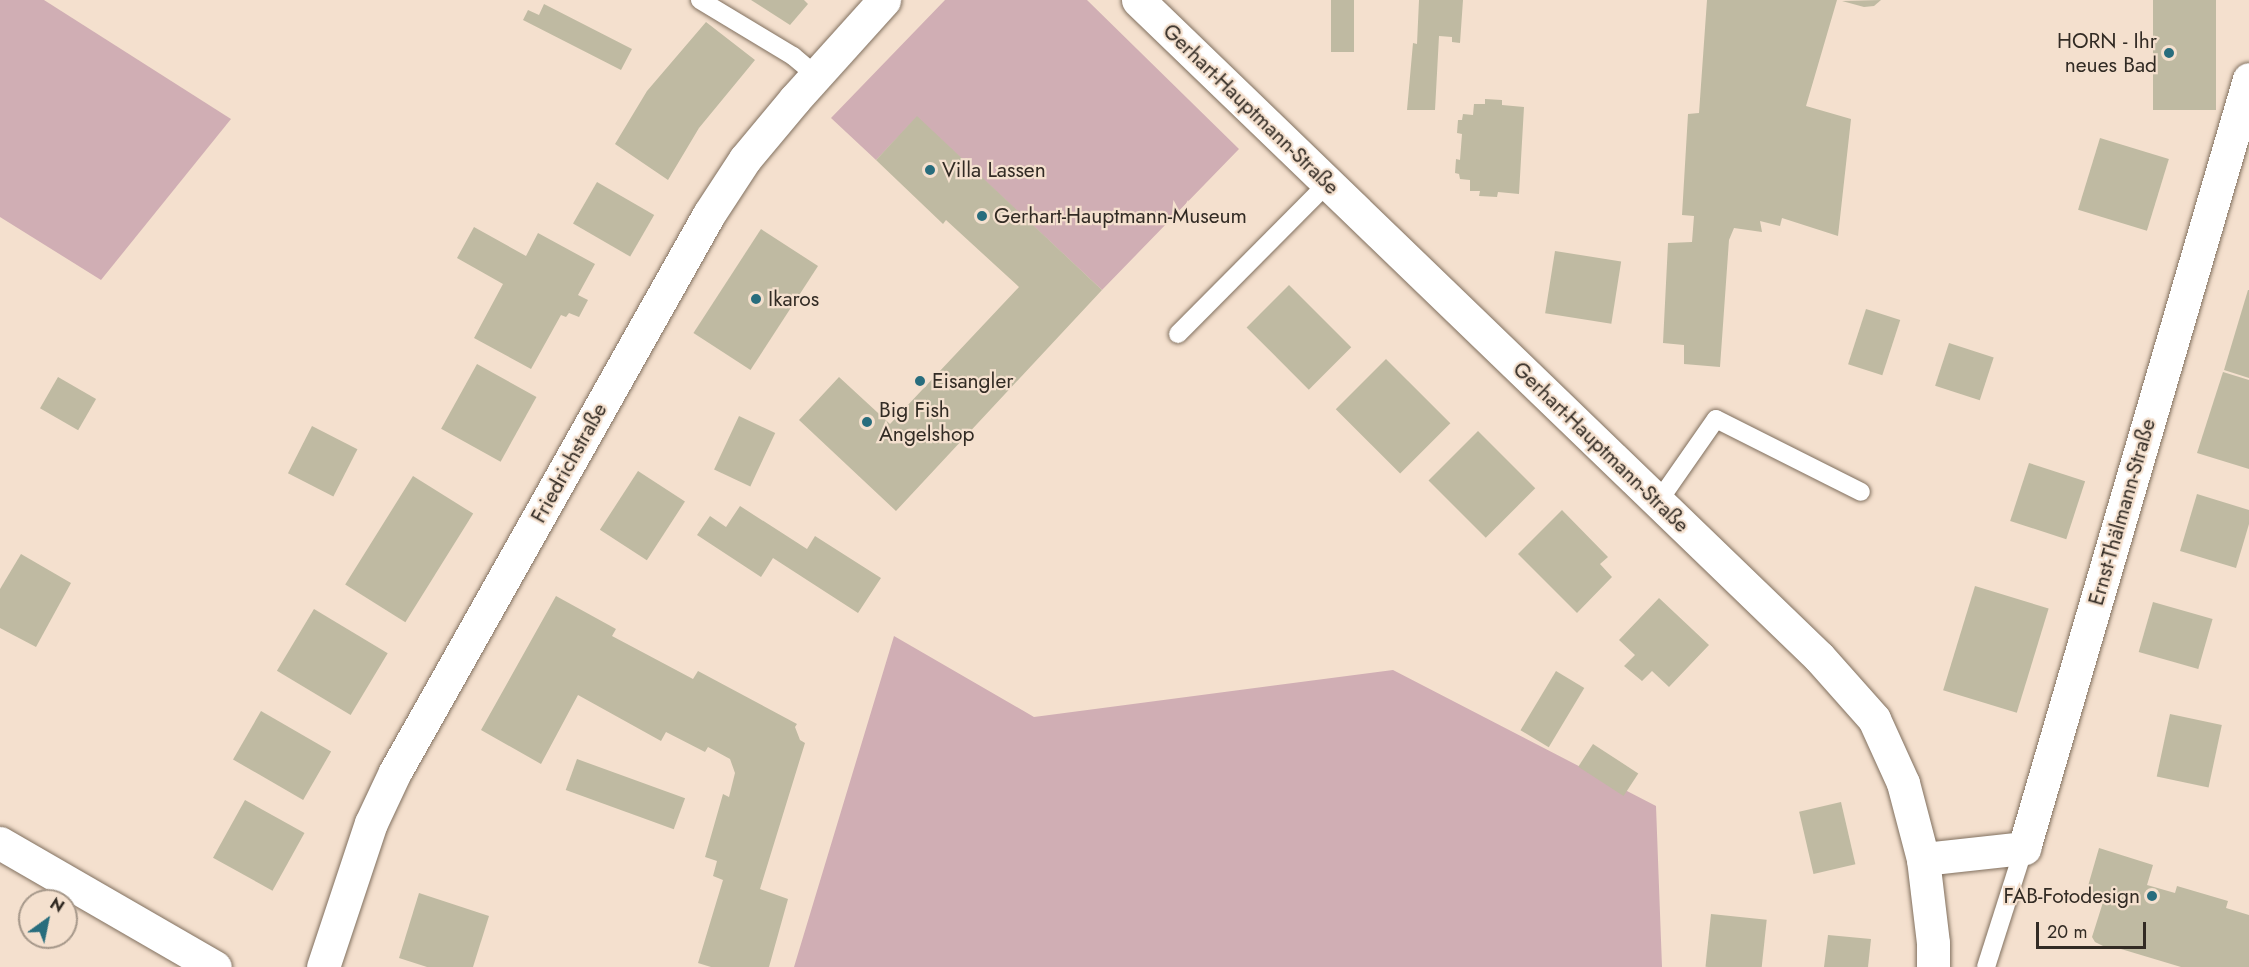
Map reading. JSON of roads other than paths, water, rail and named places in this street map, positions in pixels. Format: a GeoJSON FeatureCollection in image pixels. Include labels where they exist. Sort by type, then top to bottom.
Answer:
{"type":"FeatureCollection","features":[{"type":"Feature","properties":{"kind":"street","name":"Friedrichstraße"},"geometry":{"type":"LineString","coordinates":[[323,967],[371,823],[406,752],[709,214],[745,159],[816,75],[884,0]]}},
{"type":"Feature","properties":{"kind":"street","name":"Gerhart-Hauptmann-Straße"},"geometry":{"type":"LineString","coordinates":[[1138,0],[1819,657],[1874,719],[1903,783],[1923,859],[1933,943],[1933,967]]}},
{"type":"Feature","properties":{"kind":"street","name":"Ernst-Thälmann-Straße"},"geometry":{"type":"LineString","coordinates":[[2024,848],[2249,79]]}},
{"type":"Feature","properties":{"kind":"street"},"geometry":{"type":"LineString","coordinates":[[0,843],[215,967]]}},
{"type":"Feature","properties":{"kind":"street"},"geometry":{"type":"LineString","coordinates":[[1923,859],[2024,848]]}},
{"type":"Feature","properties":{"kind":"lane"},"geometry":{"type":"LineString","coordinates":[[700,0],[793,56],[816,75]]}},
{"type":"Feature","properties":{"kind":"lane"},"geometry":{"type":"LineString","coordinates":[[1178,334],[1328,183]]}},
{"type":"Feature","properties":{"kind":"lane"},"geometry":{"type":"LineString","coordinates":[[1658,502],[1716,418],[1861,492]]}},
{"type":"Feature","properties":{"kind":"lane"},"geometry":{"type":"LineString","coordinates":[[1986,967],[2024,848]]}},
{"type":"Feature","properties":{"kind":"place","name":"HORN - Ihr neues Bad"},"geometry":{"type":"Point","coordinates":[2169,53]}},
{"type":"Feature","properties":{"kind":"place","name":"Villa Lassen"},"geometry":{"type":"Point","coordinates":[930,170]}},
{"type":"Feature","properties":{"kind":"place","name":"Gerhart-Hauptmann-Museum"},"geometry":{"type":"Point","coordinates":[982,216]}},
{"type":"Feature","properties":{"kind":"place","name":"Ikaros"},"geometry":{"type":"Point","coordinates":[756,299]}},
{"type":"Feature","properties":{"kind":"place","name":"Eisangler"},"geometry":{"type":"Point","coordinates":[920,381]}},
{"type":"Feature","properties":{"kind":"place","name":"Big Fish Angelshop"},"geometry":{"type":"Point","coordinates":[867,422]}},
{"type":"Feature","properties":{"kind":"place","name":"FAB-Fotodesign"},"geometry":{"type":"Point","coordinates":[2152,896]}}]}
